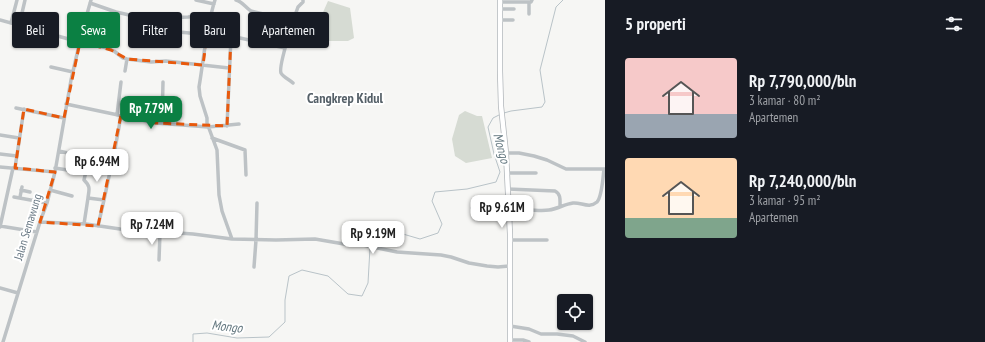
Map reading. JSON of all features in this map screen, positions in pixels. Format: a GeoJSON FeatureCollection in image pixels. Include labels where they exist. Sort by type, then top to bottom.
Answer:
{"type":"FeatureCollection","features":[{"type":"Feature","properties":{"kind":"main road"},"geometry":{"type":"LineString","coordinates":[[500,1],[501,106],[506,153],[510,240],[510,341]]}},
{"type":"Feature","properties":{"kind":"street"},"geometry":{"type":"LineString","coordinates":[[0,20],[11,23],[17,0]]}},
{"type":"Feature","properties":{"kind":"street"},"geometry":{"type":"LineString","coordinates":[[22,12],[25,0]]}},
{"type":"Feature","properties":{"kind":"street"},"geometry":{"type":"LineString","coordinates":[[196,0],[215,2],[212,12]]}},
{"type":"Feature","properties":{"kind":"street"},"geometry":{"type":"LineString","coordinates":[[236,0],[242,2],[251,11],[256,12]]}},
{"type":"Feature","properties":{"kind":"street"},"geometry":{"type":"LineString","coordinates":[[296,12],[303,0]]}},
{"type":"Feature","properties":{"kind":"street"},"geometry":{"type":"LineString","coordinates":[[500,1],[530,1],[529,14]]}},
{"type":"Feature","properties":{"kind":"street"},"geometry":{"type":"LineString","coordinates":[[91,2],[116,12],[128,15]]}},
{"type":"Feature","properties":{"kind":"street","name":"Jalan Semawung"},"geometry":{"type":"LineString","coordinates":[[88,12],[91,2]]}},
{"type":"Feature","properties":{"kind":"street"},"geometry":{"type":"LineString","coordinates":[[500,9],[514,9]]}},
{"type":"Feature","properties":{"kind":"street"},"geometry":{"type":"LineString","coordinates":[[500,20],[513,20]]}},
{"type":"Feature","properties":{"kind":"street","name":"Jalan Semawung"},"geometry":{"type":"LineString","coordinates":[[3,342],[47,203],[59,151],[66,104],[79,48]]}},
{"type":"Feature","properties":{"kind":"street"},"geometry":{"type":"LineString","coordinates":[[103,48],[111,50],[127,59],[151,62],[166,61],[229,68]]}},
{"type":"Feature","properties":{"kind":"street"},"geometry":{"type":"LineString","coordinates":[[205,48],[200,96],[208,126],[218,154],[219,195],[222,211],[232,239]]}},
{"type":"Feature","properties":{"kind":"street"},"geometry":{"type":"LineString","coordinates":[[227,126],[230,48]]}},
{"type":"Feature","properties":{"kind":"street"},"geometry":{"type":"LineString","coordinates":[[285,48],[281,72],[282,75],[293,83]]}},
{"type":"Feature","properties":{"kind":"street"},"geometry":{"type":"LineString","coordinates":[[125,71],[127,59]]}},
{"type":"Feature","properties":{"kind":"street"},"geometry":{"type":"LineString","coordinates":[[52,67],[73,72]]}},
{"type":"Feature","properties":{"kind":"street"},"geometry":{"type":"LineString","coordinates":[[117,115],[121,82]]}},
{"type":"Feature","properties":{"kind":"street"},"geometry":{"type":"LineString","coordinates":[[162,123],[163,82]]}},
{"type":"Feature","properties":{"kind":"street"},"geometry":{"type":"LineString","coordinates":[[66,104],[162,123],[208,126],[227,126],[239,124]]}},
{"type":"Feature","properties":{"kind":"street"},"geometry":{"type":"LineString","coordinates":[[16,108],[64,118]]}},
{"type":"Feature","properties":{"kind":"street"},"geometry":{"type":"LineString","coordinates":[[24,109],[17,156],[0,226],[37,232]]}},
{"type":"Feature","properties":{"kind":"street"},"geometry":{"type":"LineString","coordinates":[[98,226],[116,149],[121,116]]}},
{"type":"Feature","properties":{"kind":"street"},"geometry":{"type":"LineString","coordinates":[[0,135],[19,138]]}},
{"type":"Feature","properties":{"kind":"street"},"geometry":{"type":"LineString","coordinates":[[212,138],[245,150],[246,175]]}},
{"type":"Feature","properties":{"kind":"street"},"geometry":{"type":"LineString","coordinates":[[59,151],[82,156],[95,163],[123,169]]}},
{"type":"Feature","properties":{"kind":"street"},"geometry":{"type":"LineString","coordinates":[[472,208],[549,210],[574,202],[588,205],[597,202],[601,193],[604,169],[566,170],[547,160],[534,156],[519,153],[506,153]]}},
{"type":"Feature","properties":{"kind":"street"},"geometry":{"type":"LineString","coordinates":[[0,154],[17,156]]}},
{"type":"Feature","properties":{"kind":"street"},"geometry":{"type":"LineString","coordinates":[[0,167],[86,173]]}},
{"type":"Feature","properties":{"kind":"street"},"geometry":{"type":"LineString","coordinates":[[84,224],[90,188],[84,180],[87,167]]}},
{"type":"Feature","properties":{"kind":"street"},"geometry":{"type":"LineString","coordinates":[[507,173],[536,173]]}},
{"type":"Feature","properties":{"kind":"street"},"geometry":{"type":"LineString","coordinates":[[20,197],[22,189],[30,192]]}},
{"type":"Feature","properties":{"kind":"street"},"geometry":{"type":"LineString","coordinates":[[508,189],[555,191],[560,195],[560,206]]}},
{"type":"Feature","properties":{"kind":"street"},"geometry":{"type":"LineString","coordinates":[[50,190],[72,196]]}},
{"type":"Feature","properties":{"kind":"street"},"geometry":{"type":"LineString","coordinates":[[14,197],[47,203]]}},
{"type":"Feature","properties":{"kind":"street"},"geometry":{"type":"LineString","coordinates":[[88,198],[104,200]]}},
{"type":"Feature","properties":{"kind":"street"},"geometry":{"type":"LineString","coordinates":[[254,267],[258,203]]}},
{"type":"Feature","properties":{"kind":"street"},"geometry":{"type":"LineString","coordinates":[[40,222],[84,224],[120,230],[193,234],[232,239],[315,239],[344,244],[363,245],[397,252],[425,253],[446,256],[469,263],[487,266],[509,266]]}},
{"type":"Feature","properties":{"kind":"street"},"geometry":{"type":"LineString","coordinates":[[159,260],[160,233]]}},
{"type":"Feature","properties":{"kind":"street"},"geometry":{"type":"LineString","coordinates":[[510,240],[547,240]]}},
{"type":"Feature","properties":{"kind":"street"},"geometry":{"type":"LineString","coordinates":[[0,288],[18,293]]}},
{"type":"Feature","properties":{"kind":"street"},"geometry":{"type":"LineString","coordinates":[[510,326],[529,329],[541,334],[573,336],[585,342]]}},
{"type":"Feature","properties":{"kind":"street"},"geometry":{"type":"LineString","coordinates":[[510,341],[523,340],[529,342]]}},
{"type":"Feature","properties":{"kind":"highlighted area"},"geometry":{"type":"Polygon","coordinates":[[[207,35],[231,37],[227,126],[156,123],[121,115],[98,226],[40,222],[55,172],[15,168],[24,109],[64,118],[80,42],[111,50],[127,59],[203,65],[207,35]]]}},
{"type":"Feature","properties":{"kind":"shaded area"},"geometry":{"type":"Polygon","coordinates":[[[328,1],[350,8],[354,38],[348,41],[329,41],[329,12],[323,12],[328,1]]]}},
{"type":"Feature","properties":{"kind":"shaded area"},"geometry":{"type":"Polygon","coordinates":[[[465,111],[477,116],[482,116],[492,158],[466,163],[455,156],[452,139],[459,115],[465,111]]]}},
{"type":"Feature","properties":{"kind":"waterway","name":"Mongo"},"geometry":{"type":"LineString","coordinates":[[504,113],[542,107],[545,102],[540,70],[556,7],[563,0]]}},
{"type":"Feature","properties":{"kind":"waterway","name":"Mongo"},"geometry":{"type":"LineString","coordinates":[[371,244],[374,229],[386,229],[420,239],[438,233],[442,224],[432,201],[435,192],[467,189],[496,182],[500,172],[488,127],[493,118],[499,115]]}},
{"type":"Feature","properties":{"kind":"waterway","name":"Mongo"},"geometry":{"type":"LineString","coordinates":[[193,342],[193,334],[207,333],[237,338],[269,337],[285,322],[285,300],[289,276],[302,270],[328,276],[348,294],[362,296],[368,283],[370,248]]}},
{"type":"Feature","properties":{"kind":"district","name":"Cangkrep Kidul"},"geometry":{"type":"Point","coordinates":[345,98]}}]}
